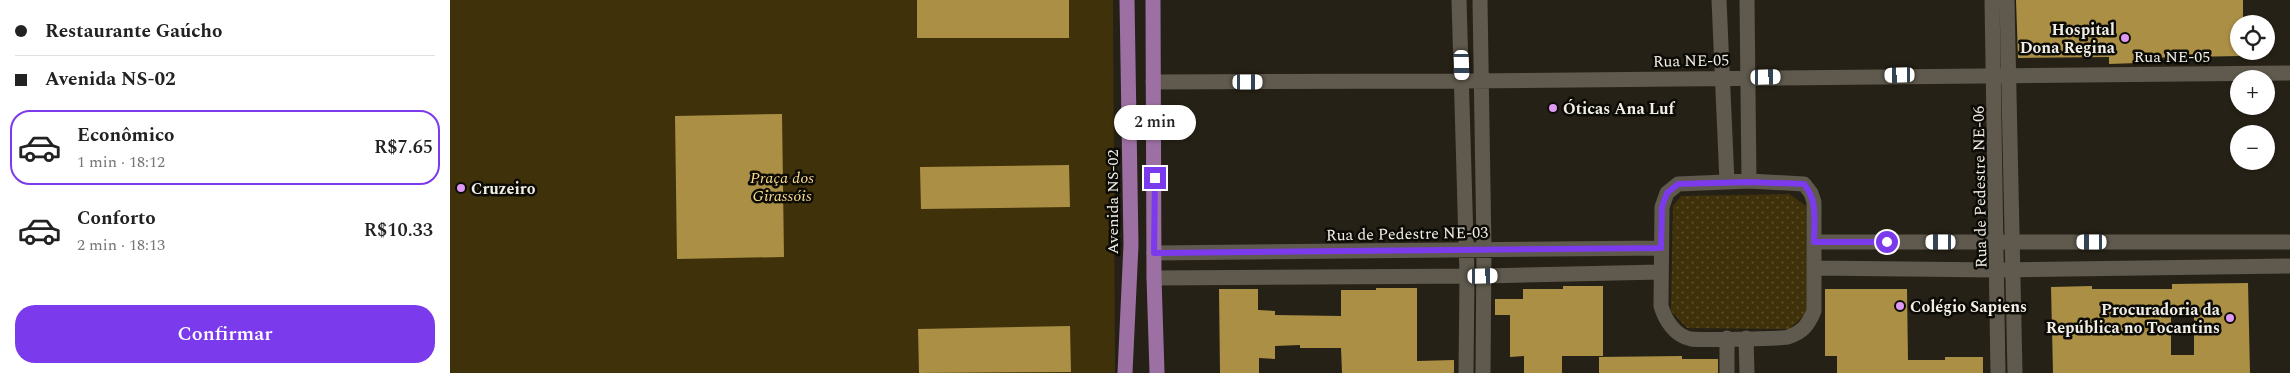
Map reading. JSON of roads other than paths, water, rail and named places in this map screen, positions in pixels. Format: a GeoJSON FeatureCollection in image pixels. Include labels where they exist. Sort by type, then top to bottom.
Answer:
{"type":"FeatureCollection","features":[{"type":"Feature","properties":{"kind":"main road","name":"Avenida NS-02"},"geometry":{"type":"LineString","coordinates":[[1126,373],[1131,244],[1127,0]]}},
{"type":"Feature","properties":{"kind":"main road"},"geometry":{"type":"LineString","coordinates":[[1153,0],[1154,278],[1157,373]]}},
{"type":"Feature","properties":{"kind":"street"},"geometry":{"type":"LineString","coordinates":[[1459,0],[1467,249],[1466,373]]}},
{"type":"Feature","properties":{"kind":"street"},"geometry":{"type":"LineString","coordinates":[[1480,0],[1483,80],[1483,373]]}},
{"type":"Feature","properties":{"kind":"street"},"geometry":{"type":"LineString","coordinates":[[1719,0],[1727,182]]}},
{"type":"Feature","properties":{"kind":"street"},"geometry":{"type":"LineString","coordinates":[[1747,0],[1749,182]]}},
{"type":"Feature","properties":{"kind":"street","name":"Rua de Pedestre NE-06"},"geometry":{"type":"LineString","coordinates":[[1992,0],[2002,74],[2013,242],[2015,373]]}},
{"type":"Feature","properties":{"kind":"street","name":"Rua de Pedestre NE-06"},"geometry":{"type":"LineString","coordinates":[[1998,373],[1996,242],[2002,74],[2008,0]]}},
{"type":"Feature","properties":{"kind":"street","name":"Rua NE-05"},"geometry":{"type":"LineString","coordinates":[[1153,82],[2290,73]]}},
{"type":"Feature","properties":{"kind":"street"},"geometry":{"type":"LineString","coordinates":[[1749,182],[1804,184],[1811,193],[1814,202],[1814,311],[1808,326],[1787,338],[1689,339],[1672,329],[1664,318],[1661,306],[1662,207],[1667,193],[1678,184],[1749,182]]}},
{"type":"Feature","properties":{"kind":"street"},"geometry":{"type":"LineString","coordinates":[[1814,242],[2290,242]]}},
{"type":"Feature","properties":{"kind":"street","name":"Rua de Pedestre NE-03"},"geometry":{"type":"LineString","coordinates":[[1154,253],[1661,248]]}},
{"type":"Feature","properties":{"kind":"street"},"geometry":{"type":"LineString","coordinates":[[1814,268],[2013,270],[2290,266]]}},
{"type":"Feature","properties":{"kind":"street"},"geometry":{"type":"LineString","coordinates":[[1154,278],[1483,276],[1661,272]]}},
{"type":"Feature","properties":{"kind":"street"},"geometry":{"type":"LineString","coordinates":[[1727,338],[1727,373]]}},
{"type":"Feature","properties":{"kind":"street"},"geometry":{"type":"LineString","coordinates":[[1746,338],[1747,373]]}},
{"type":"Feature","properties":{"kind":"place","name":"Hospital Dona Regina"},"geometry":{"type":"Point","coordinates":[2125,38]}},
{"type":"Feature","properties":{"kind":"place","name":"Óticas Ana Luf"},"geometry":{"type":"Point","coordinates":[1553,108]}},
{"type":"Feature","properties":{"kind":"place","name":"Cruzeiro"},"geometry":{"type":"Point","coordinates":[461,188]}},
{"type":"Feature","properties":{"kind":"place","name":"Colégio Sapiens"},"geometry":{"type":"Point","coordinates":[1900,306]}},
{"type":"Feature","properties":{"kind":"place","name":"Procuradoria da República no Tocantins"},"geometry":{"type":"Point","coordinates":[2230,318]}},
{"type":"Feature","properties":{"kind":"park label","name":"Praça dos Girassóis"},"geometry":{"type":"Point","coordinates":[782,186]}}]}
